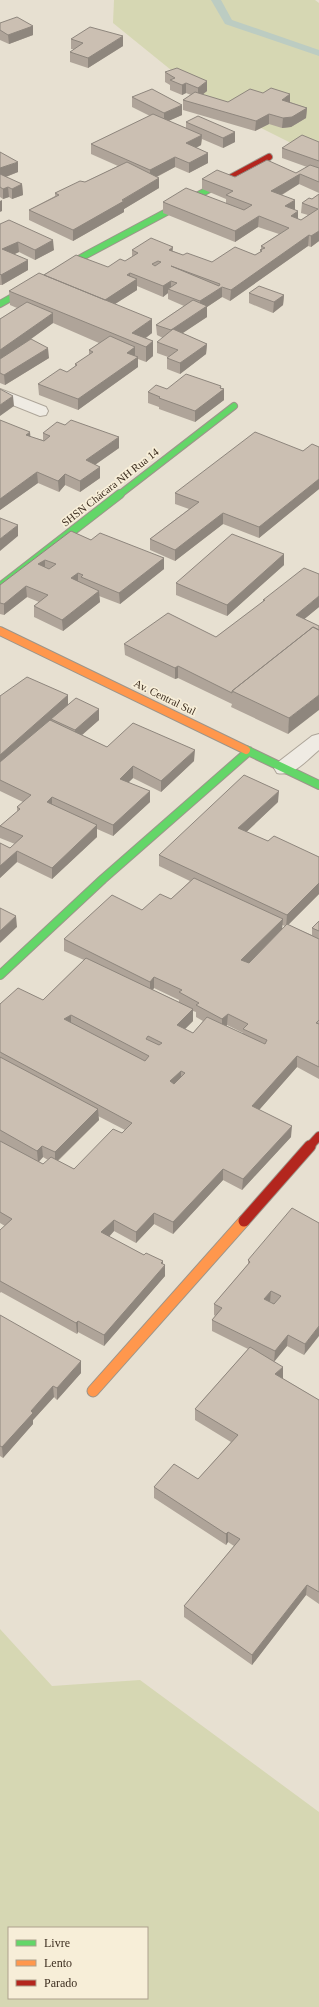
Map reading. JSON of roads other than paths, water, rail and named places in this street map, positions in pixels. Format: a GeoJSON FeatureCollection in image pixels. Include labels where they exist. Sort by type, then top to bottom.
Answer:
{"type":"FeatureCollection","features":[{"type":"Feature","properties":{"kind":"street"},"geometry":{"type":"LineString","coordinates":[[0,304],[86,255],[269,157]]}},
{"type":"Feature","properties":{"kind":"street"},"geometry":{"type":"LineString","coordinates":[[0,394],[40,411]]}},
{"type":"Feature","properties":{"kind":"street","name":"SHSN Chácara NH Rua 14"},"geometry":{"type":"LineString","coordinates":[[0,587],[234,406]]}},
{"type":"Feature","properties":{"kind":"street","name":"Av. Central Sul"},"geometry":{"type":"LineString","coordinates":[[0,631],[319,785]]}},
{"type":"Feature","properties":{"kind":"street"},"geometry":{"type":"LineString","coordinates":[[284,768],[319,740]]}},
{"type":"Feature","properties":{"kind":"street"},"geometry":{"type":"LineString","coordinates":[[0,975],[103,879],[249,751]]}},
{"type":"Feature","properties":{"kind":"street"},"geometry":{"type":"LineString","coordinates":[[93,1391],[319,1136]]}},
{"type":"Feature","properties":{"kind":"waterway"},"geometry":{"type":"LineString","coordinates":[[216,0],[228,22],[319,53]]}}]}
